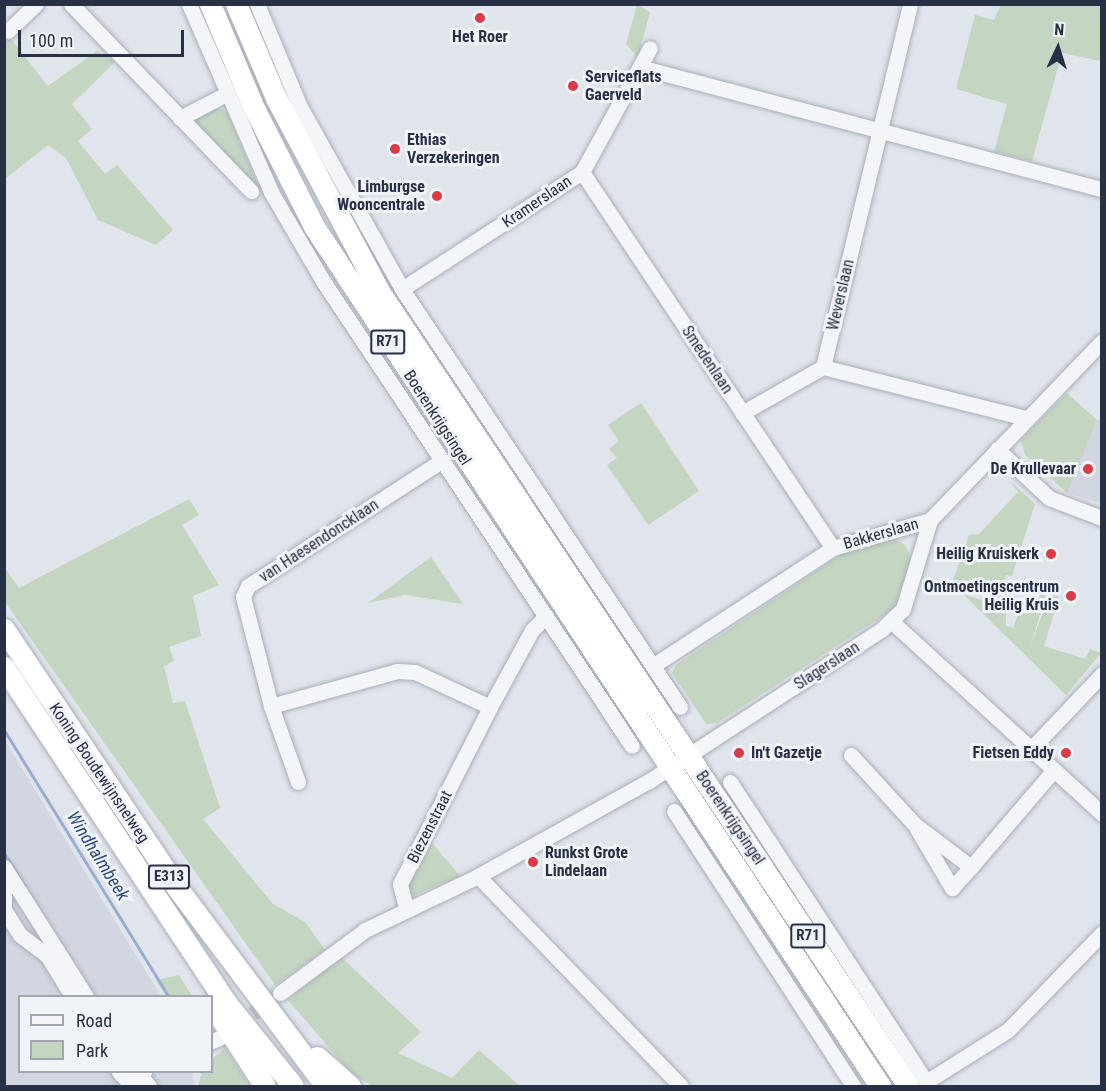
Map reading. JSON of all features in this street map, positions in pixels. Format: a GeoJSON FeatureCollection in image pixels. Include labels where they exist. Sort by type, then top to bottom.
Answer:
{"type":"FeatureCollection","features":[{"type":"Feature","properties":{"kind":"highway","name":"Boerenkrijgsingel"},"geometry":{"type":"LineString","coordinates":[[210,4],[254,108],[315,228],[880,1086]]}},
{"type":"Feature","properties":{"kind":"highway","name":"Boerenkrijgsingel"},"geometry":{"type":"LineString","coordinates":[[236,4],[335,217],[440,381],[908,1086]]}},
{"type":"Feature","properties":{"kind":"highway","name":"Koning Boudewijnsnelweg"},"geometry":{"type":"LineString","coordinates":[[4,629],[93,766],[255,995],[326,1086]]}},
{"type":"Feature","properties":{"kind":"highway","name":"Koning Boudewijnsnelweg"},"geometry":{"type":"LineString","coordinates":[[4,667],[224,1000],[293,1086]]}},
{"type":"Feature","properties":{"kind":"highway"},"geometry":{"type":"LineString","coordinates":[[184,938],[186,960],[207,995]]}},
{"type":"Feature","properties":{"kind":"highway"},"geometry":{"type":"LineString","coordinates":[[255,995],[276,1008],[324,1066],[350,1086]]}},
{"type":"Feature","properties":{"kind":"highway"},"geometry":{"type":"LineString","coordinates":[[213,1005],[265,1086]]}},
{"type":"Feature","properties":{"kind":"street"},"geometry":{"type":"LineString","coordinates":[[8,31],[36,4]]}},
{"type":"Feature","properties":{"kind":"street"},"geometry":{"type":"LineString","coordinates":[[71,4],[251,191]]}},
{"type":"Feature","properties":{"kind":"street","name":"Boerenkrijgsingel"},"geometry":{"type":"LineString","coordinates":[[189,4],[277,202],[441,461],[632,746]]}},
{"type":"Feature","properties":{"kind":"street"},"geometry":{"type":"LineString","coordinates":[[257,4],[300,107],[402,289],[680,707]]}},
{"type":"Feature","properties":{"kind":"street","name":"Weverslaan"},"geometry":{"type":"LineString","coordinates":[[823,367],[910,4]]}},
{"type":"Feature","properties":{"kind":"street","name":"Kramerslaan"},"geometry":{"type":"LineString","coordinates":[[402,289],[582,172],[643,68],[650,48]]}},
{"type":"Feature","properties":{"kind":"street"},"geometry":{"type":"LineString","coordinates":[[643,68],[1101,189]]}},
{"type":"Feature","properties":{"kind":"street"},"geometry":{"type":"LineString","coordinates":[[180,118],[228,93]]}},
{"type":"Feature","properties":{"kind":"street","name":"Smedenlaan"},"geometry":{"type":"LineString","coordinates":[[582,172],[833,548]]}},
{"type":"Feature","properties":{"kind":"street","name":"Bakkerslaan"},"geometry":{"type":"LineString","coordinates":[[654,665],[833,548],[930,520],[1101,341]]}},
{"type":"Feature","properties":{"kind":"street","name":"Boerenkrijgsingel"},"geometry":{"type":"LineString","coordinates":[[440,381],[446,354]]}},
{"type":"Feature","properties":{"kind":"street"},"geometry":{"type":"LineString","coordinates":[[742,413],[823,367],[1026,418]]}},
{"type":"Feature","properties":{"kind":"street"},"geometry":{"type":"LineString","coordinates":[[997,449],[1049,498],[1101,518]]}},
{"type":"Feature","properties":{"kind":"street","name":"van Haesendoncklaan"},"geometry":{"type":"LineString","coordinates":[[298,782],[271,706],[243,611],[248,586],[441,461]]}},
{"type":"Feature","properties":{"kind":"street","name":"Slagerslaan"},"geometry":{"type":"LineString","coordinates":[[406,907],[478,876],[669,768],[891,621],[903,609],[930,520]]}},
{"type":"Feature","properties":{"kind":"street","name":"Biezenstraat"},"geometry":{"type":"LineString","coordinates":[[406,907],[400,884],[490,707],[532,630],[546,616]]}},
{"type":"Feature","properties":{"kind":"street"},"geometry":{"type":"LineString","coordinates":[[891,621],[1029,751],[1101,814]]}},
{"type":"Feature","properties":{"kind":"street"},"geometry":{"type":"LineString","coordinates":[[564,647],[598,661]]}},
{"type":"Feature","properties":{"kind":"street"},"geometry":{"type":"LineString","coordinates":[[271,706],[397,671],[415,672],[490,707]]}},
{"type":"Feature","properties":{"kind":"street"},"geometry":{"type":"LineString","coordinates":[[1029,751],[1101,674]]}},
{"type":"Feature","properties":{"kind":"street"},"geometry":{"type":"LineString","coordinates":[[851,755],[914,824],[971,867]]}},
{"type":"Feature","properties":{"kind":"street"},"geometry":{"type":"LineString","coordinates":[[914,824],[952,888],[1052,772]]}},
{"type":"Feature","properties":{"kind":"street","name":"Boerenkrijgsingel"},"geometry":{"type":"LineString","coordinates":[[730,782],[839,942],[845,959],[929,1083]]}},
{"type":"Feature","properties":{"kind":"street"},"geometry":{"type":"LineString","coordinates":[[674,811],[853,1086]]}},
{"type":"Feature","properties":{"kind":"street","name":"Boerenkrijgsingel"},"geometry":{"type":"LineString","coordinates":[[714,870],[716,839]]}},
{"type":"Feature","properties":{"kind":"street"},"geometry":{"type":"LineString","coordinates":[[4,867],[85,995]]}},
{"type":"Feature","properties":{"kind":"street"},"geometry":{"type":"LineString","coordinates":[[478,876],[681,1086]]}},
{"type":"Feature","properties":{"kind":"street"},"geometry":{"type":"LineString","coordinates":[[4,891],[5,912],[12,934],[47,955],[71,995]]}},
{"type":"Feature","properties":{"kind":"street"},"geometry":{"type":"LineString","coordinates":[[280,993],[406,907]]}},
{"type":"Feature","properties":{"kind":"street"},"geometry":{"type":"LineString","coordinates":[[929,1083],[1008,1030],[1101,933]]}},
{"type":"Feature","properties":{"kind":"street"},"geometry":{"type":"LineString","coordinates":[[821,956],[845,959]]}},
{"type":"Feature","properties":{"kind":"shaded area","name":"De Krullevaar"},"geometry":{"type":"Polygon","coordinates":[[[1101,417],[1101,503],[1067,493],[1091,427],[1101,417]]]}},
{"type":"Feature","properties":{"kind":"shaded area"},"geometry":{"type":"Polygon","coordinates":[[[4,739],[160,995],[18,995],[18,1073],[192,1073],[195,1086],[5,1086],[4,739]]]}},
{"type":"Feature","properties":{"kind":"green space"},"geometry":{"type":"Polygon","coordinates":[[[1001,4],[1101,5],[1101,61],[1062,53],[1032,161],[994,152],[1007,104],[956,89],[975,15],[994,20],[1001,4]]]}},
{"type":"Feature","properties":{"kind":"green space"},"geometry":{"type":"Polygon","coordinates":[[[637,5],[650,12],[638,57],[626,44],[637,5]]]}},
{"type":"Feature","properties":{"kind":"green space"},"geometry":{"type":"Polygon","coordinates":[[[4,30],[48,86],[97,51],[115,62],[72,104],[92,129],[78,141],[105,174],[117,165],[173,230],[156,245],[98,220],[66,158],[48,145],[5,179],[4,30]]]}},
{"type":"Feature","properties":{"kind":"green space"},"geometry":{"type":"Polygon","coordinates":[[[217,107],[228,113],[259,188],[193,121],[217,107]]]}},
{"type":"Feature","properties":{"kind":"green space"},"geometry":{"type":"Polygon","coordinates":[[[1067,393],[1097,420],[1067,493],[1025,455],[1021,440],[1067,393]]]}},
{"type":"Feature","properties":{"kind":"green space"},"geometry":{"type":"Polygon","coordinates":[[[641,403],[699,491],[648,525],[607,465],[617,458],[609,449],[619,441],[608,425],[641,403]]]}},
{"type":"Feature","properties":{"kind":"green space"},"geometry":{"type":"Polygon","coordinates":[[[1010,481],[1035,504],[1012,576],[1006,575],[1000,594],[1012,599],[1008,603],[951,586],[969,535],[979,534],[1018,492],[1010,481]]]}},
{"type":"Feature","properties":{"kind":"green space"},"geometry":{"type":"Polygon","coordinates":[[[189,499],[199,515],[182,525],[219,585],[193,596],[201,636],[169,647],[174,661],[164,666],[173,703],[185,701],[220,808],[203,819],[273,904],[305,922],[325,950],[275,985],[5,602],[5,568],[19,588],[189,499]]]}},
{"type":"Feature","properties":{"kind":"green space"},"geometry":{"type":"Polygon","coordinates":[[[890,537],[905,545],[913,562],[897,607],[717,723],[706,724],[672,673],[676,665],[855,545],[890,537]]]}},
{"type":"Feature","properties":{"kind":"green space"},"geometry":{"type":"Polygon","coordinates":[[[431,557],[463,604],[405,595],[368,603],[431,557]]]}},
{"type":"Feature","properties":{"kind":"green space"},"geometry":{"type":"Polygon","coordinates":[[[1029,583],[1047,592],[1030,647],[1050,594],[1059,597],[1044,646],[1085,659],[1090,649],[1101,653],[1066,695],[963,594],[1006,608],[1006,626],[1013,628],[1029,583]]]}},
{"type":"Feature","properties":{"kind":"green space"},"geometry":{"type":"Polygon","coordinates":[[[431,842],[460,876],[410,897],[403,885],[431,842]]]}},
{"type":"Feature","properties":{"kind":"green space"},"geometry":{"type":"Polygon","coordinates":[[[341,957],[421,1032],[398,1053],[452,1078],[479,1050],[520,1086],[372,1086],[351,1073],[288,1000],[341,957]]]}},
{"type":"Feature","properties":{"kind":"green space"},"geometry":{"type":"Polygon","coordinates":[[[179,975],[191,995],[165,995],[156,980],[179,975]]]}},
{"type":"Feature","properties":{"kind":"green space"},"geometry":{"type":"Polygon","coordinates":[[[225,1048],[250,1086],[198,1086],[202,1073],[213,1073],[213,1058],[225,1048]]]}},
{"type":"Feature","properties":{"kind":"waterway","name":"Windhalmbeek"},"geometry":{"type":"LineString","coordinates":[[4,730],[167,995]]}},
{"type":"Feature","properties":{"kind":"waterway"},"geometry":{"type":"LineString","coordinates":[[4,853],[25,886]]}},
{"type":"Feature","properties":{"kind":"tunnel"},"geometry":{"type":"LineString","coordinates":[[234,1027],[273,999]]}},
{"type":"Feature","properties":{"kind":"place","name":"Het Roer"},"geometry":{"type":"Point","coordinates":[480,18]}},
{"type":"Feature","properties":{"kind":"place","name":"Serviceflats Gaerveld"},"geometry":{"type":"Point","coordinates":[573,86]}},
{"type":"Feature","properties":{"kind":"place","name":"Ethias Verzekeringen"},"geometry":{"type":"Point","coordinates":[395,149]}},
{"type":"Feature","properties":{"kind":"place","name":"Limburgse Wooncentrale"},"geometry":{"type":"Point","coordinates":[437,196]}},
{"type":"Feature","properties":{"kind":"place","name":"De Krullevaar"},"geometry":{"type":"Point","coordinates":[1088,469]}},
{"type":"Feature","properties":{"kind":"place","name":"Heilig Kruiskerk"},"geometry":{"type":"Point","coordinates":[1051,554]}},
{"type":"Feature","properties":{"kind":"place","name":"Ontmoetingscentrum Heilig Kruis"},"geometry":{"type":"Point","coordinates":[1071,596]}},
{"type":"Feature","properties":{"kind":"place","name":"In't Gazetje"},"geometry":{"type":"Point","coordinates":[739,753]}},
{"type":"Feature","properties":{"kind":"place","name":"Fietsen Eddy"},"geometry":{"type":"Point","coordinates":[1066,753]}},
{"type":"Feature","properties":{"kind":"place","name":"Runkst Grote Lindelaan"},"geometry":{"type":"Point","coordinates":[533,862]}}]}
